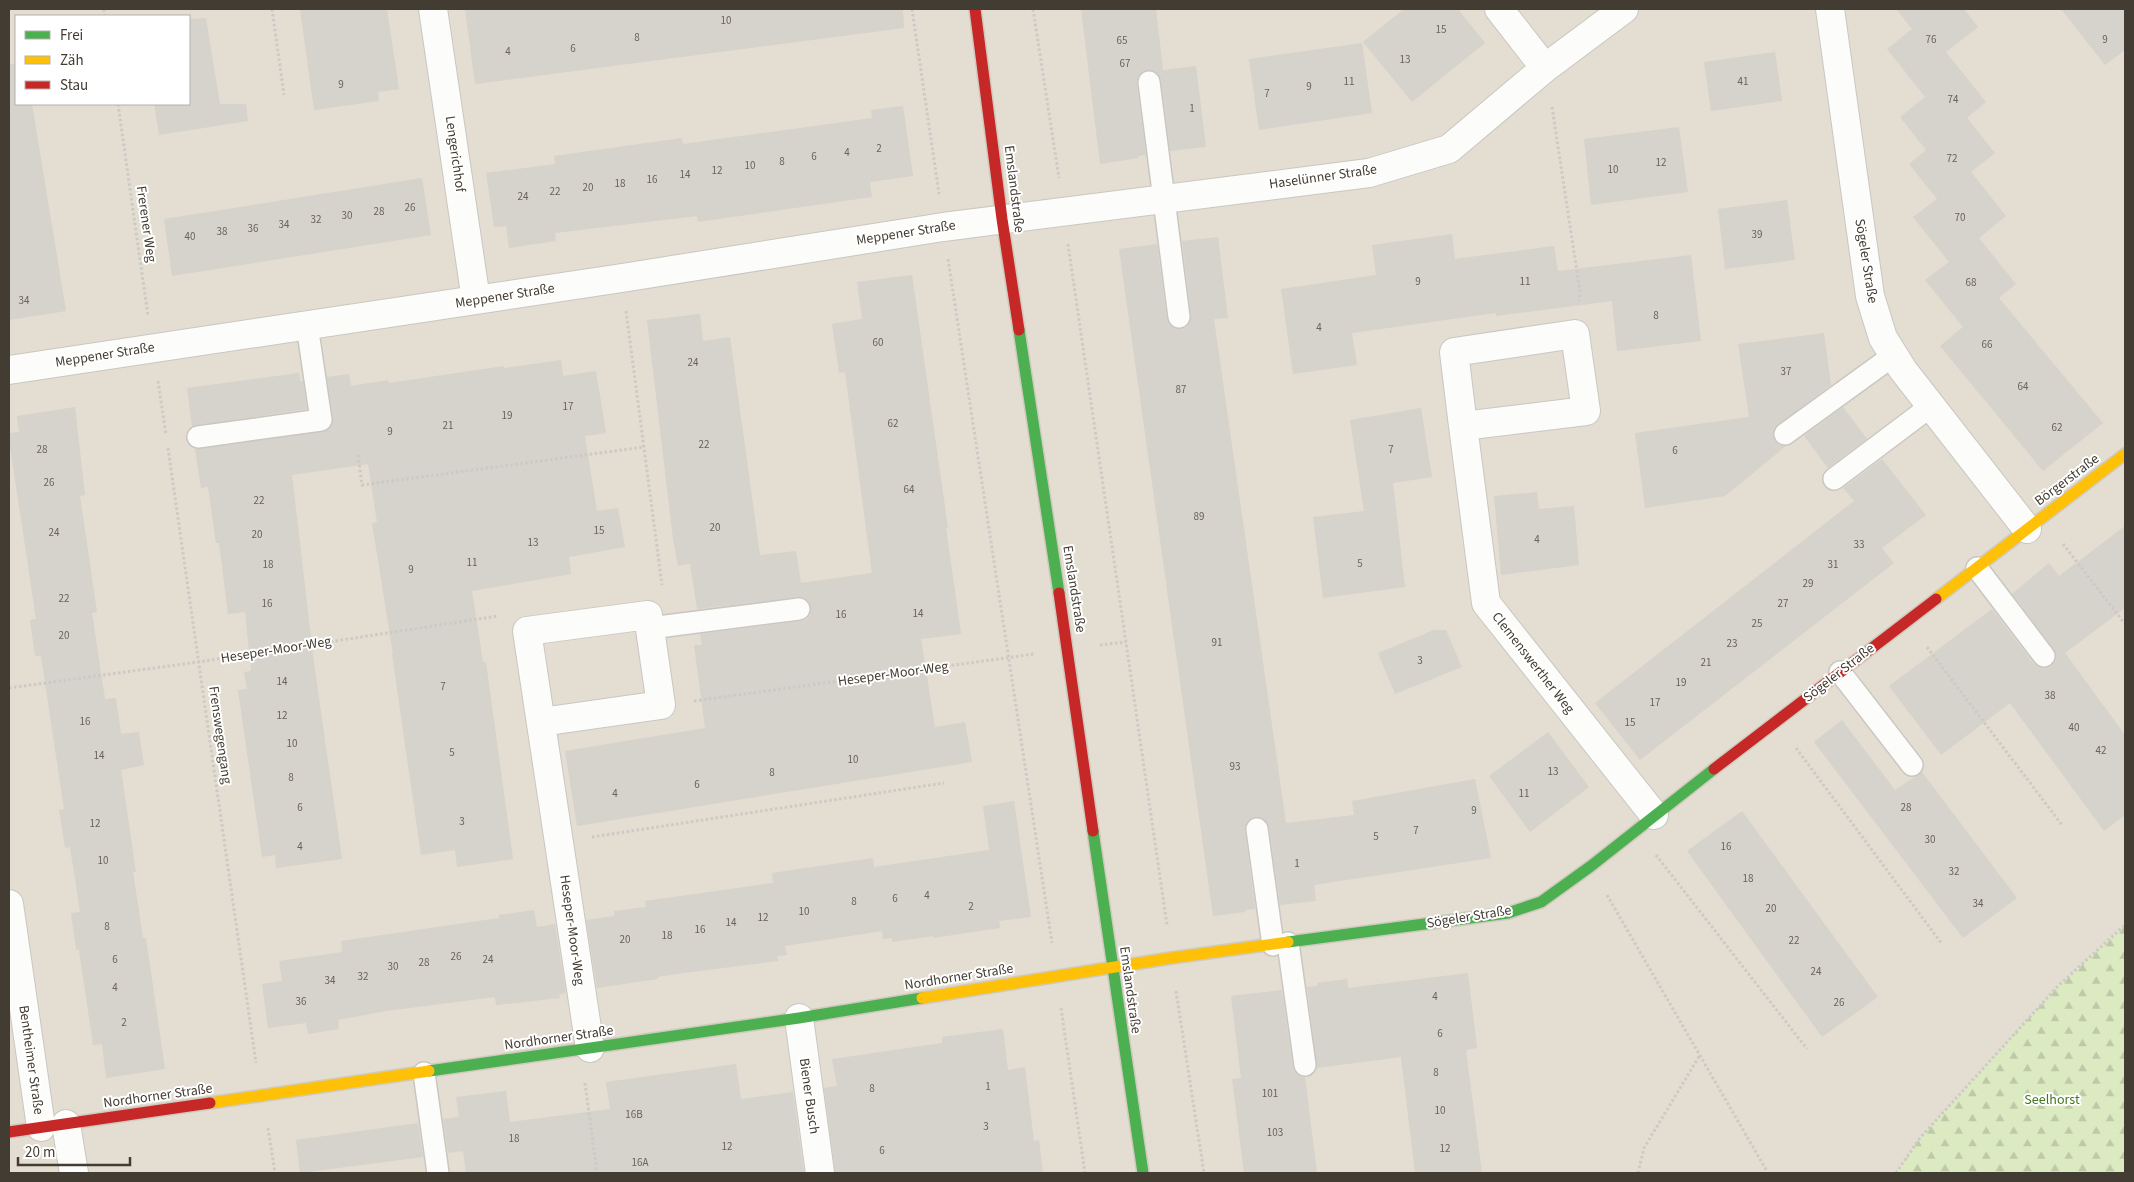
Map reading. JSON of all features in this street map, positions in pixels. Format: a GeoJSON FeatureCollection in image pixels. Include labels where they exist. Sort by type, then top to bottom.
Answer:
{"type":"FeatureCollection","features":[{"type":"Feature","properties":{"kind":"street","name":"Lengerichhof"},"geometry":{"type":"LineString","coordinates":[[433,9],[476,300]]}},
{"type":"Feature","properties":{"kind":"street","name":"Emslandstraße"},"geometry":{"type":"LineString","coordinates":[[975,9],[1002,219],[1068,650],[1112,968],[1143,1173]]}},
{"type":"Feature","properties":{"kind":"street"},"geometry":{"type":"LineString","coordinates":[[1499,9],[1546,68]]}},
{"type":"Feature","properties":{"kind":"street","name":"Haselünner Straße"},"geometry":{"type":"LineString","coordinates":[[1002,219],[1369,173],[1448,149],[1546,68],[1624,9]]}},
{"type":"Feature","properties":{"kind":"street","name":"Sögeler Straße"},"geometry":{"type":"LineString","coordinates":[[1112,968],[1171,958],[1508,913],[1541,902],[1591,866],[1645,822],[2035,524],[1931,406],[1883,338],[1870,296],[1830,9]]}},
{"type":"Feature","properties":{"kind":"street","name":"Meppener Straße"},"geometry":{"type":"LineString","coordinates":[[9,370],[1002,219]]}},
{"type":"Feature","properties":{"kind":"street"},"geometry":{"type":"LineString","coordinates":[[1463,426],[1586,411],[1575,334]]}},
{"type":"Feature","properties":{"kind":"street","name":"Clemenswerther Weg"},"geometry":{"type":"LineString","coordinates":[[1575,334],[1454,352],[1486,603],[1645,822]]}},
{"type":"Feature","properties":{"kind":"street","name":"Börgerstraße"},"geometry":{"type":"LineString","coordinates":[[2035,524],[2125,454]]}},
{"type":"Feature","properties":{"kind":"street"},"geometry":{"type":"LineString","coordinates":[[527,631],[648,615],[659,627],[661,705],[541,722]]}},
{"type":"Feature","properties":{"kind":"street","name":"Heseper-Moor-Weg"},"geometry":{"type":"LineString","coordinates":[[527,631],[590,1048]]}},
{"type":"Feature","properties":{"kind":"street","name":"Bentheimer Straße"},"geometry":{"type":"LineString","coordinates":[[9,904],[54,1126],[74,1173]]}},
{"type":"Feature","properties":{"kind":"street","name":"Nordhorner Straße"},"geometry":{"type":"LineString","coordinates":[[9,1132],[799,1018],[1112,968]]}},
{"type":"Feature","properties":{"kind":"street","name":"Biener Busch"},"geometry":{"type":"LineString","coordinates":[[799,1018],[820,1173]]}},
{"type":"Feature","properties":{"kind":"lane"},"geometry":{"type":"LineString","coordinates":[[1149,82],[1179,317]]}},
{"type":"Feature","properties":{"kind":"lane"},"geometry":{"type":"LineString","coordinates":[[198,437],[321,420],[308,325]]}},
{"type":"Feature","properties":{"kind":"lane"},"geometry":{"type":"LineString","coordinates":[[1785,434],[1894,355]]}},
{"type":"Feature","properties":{"kind":"lane"},"geometry":{"type":"LineString","coordinates":[[1834,480],[1931,406]]}},
{"type":"Feature","properties":{"kind":"lane"},"geometry":{"type":"LineString","coordinates":[[1976,568],[2044,656]]}},
{"type":"Feature","properties":{"kind":"lane"},"geometry":{"type":"LineString","coordinates":[[659,627],[799,609]]}},
{"type":"Feature","properties":{"kind":"lane"},"geometry":{"type":"LineString","coordinates":[[1840,672],[1912,765]]}},
{"type":"Feature","properties":{"kind":"lane"},"geometry":{"type":"LineString","coordinates":[[1257,829],[1305,1065]]}},
{"type":"Feature","properties":{"kind":"lane"},"geometry":{"type":"LineString","coordinates":[[424,1073],[438,1173]]}},
{"type":"Feature","properties":{"kind":"path"},"geometry":{"type":"LineString","coordinates":[[272,9],[284,95]]}},
{"type":"Feature","properties":{"kind":"path"},"geometry":{"type":"LineString","coordinates":[[912,9],[943,227],[1010,658],[1085,1173]]}},
{"type":"Feature","properties":{"kind":"path"},"geometry":{"type":"LineString","coordinates":[[1033,9],[1204,1173]]}},
{"type":"Feature","properties":{"kind":"path"},"geometry":{"type":"LineString","coordinates":[[1546,68],[1580,292],[1575,334]]}},
{"type":"Feature","properties":{"kind":"path","name":"Frerener Weg"},"geometry":{"type":"LineString","coordinates":[[118,105],[153,348]]}},
{"type":"Feature","properties":{"kind":"path"},"geometry":{"type":"LineString","coordinates":[[622,278],[644,447],[659,627]]}},
{"type":"Feature","properties":{"kind":"path","name":"Frenswegengang"},"geometry":{"type":"LineString","coordinates":[[153,348],[262,1096],[275,1173]]}},
{"type":"Feature","properties":{"kind":"path"},"geometry":{"type":"LineString","coordinates":[[358,455],[362,485],[644,447]]}},
{"type":"Feature","properties":{"kind":"path"},"geometry":{"type":"LineString","coordinates":[[2035,524],[2125,624]]}},
{"type":"Feature","properties":{"kind":"path","name":"Heseper-Moor-Weg"},"geometry":{"type":"LineString","coordinates":[[9,688],[198,662],[524,612],[527,631]]}},
{"type":"Feature","properties":{"kind":"path"},"geometry":{"type":"LineString","coordinates":[[1907,621],[2062,825]]}},
{"type":"Feature","properties":{"kind":"path","name":"Heseper-Moor-Weg"},"geometry":{"type":"LineString","coordinates":[[661,705],[1126,642]]}},
{"type":"Feature","properties":{"kind":"path"},"geometry":{"type":"LineString","coordinates":[[1776,722],[1942,944]]}},
{"type":"Feature","properties":{"kind":"path"},"geometry":{"type":"LineString","coordinates":[[559,842],[944,783]]}},
{"type":"Feature","properties":{"kind":"path"},"geometry":{"type":"LineString","coordinates":[[1645,822],[1807,1048]]}},
{"type":"Feature","properties":{"kind":"path"},"geometry":{"type":"LineString","coordinates":[[1591,866],[1768,1173]]}},
{"type":"Feature","properties":{"kind":"path"},"geometry":{"type":"LineString","coordinates":[[1896,1173],[1920,1138],[2058,986],[2125,925]]}},
{"type":"Feature","properties":{"kind":"path"},"geometry":{"type":"LineString","coordinates":[[590,1048],[585,1089],[597,1173]]}},
{"type":"Feature","properties":{"kind":"path"},"geometry":{"type":"LineString","coordinates":[[1638,1173],[1644,1148],[1700,1055]]}},
{"type":"Feature","properties":{"kind":"shaded area"},"geometry":{"type":"Polygon","coordinates":[[[9,9],[2125,9],[2125,925],[2058,986],[1920,1138],[1896,1173],[9,1173],[9,9]]]}},
{"type":"Feature","properties":{"kind":"green space","name":"Seelhorst"},"geometry":{"type":"Polygon","coordinates":[[[2125,925],[2125,1173],[1896,1173],[1920,1138],[2058,986],[2125,925]]]}},
{"type":"Feature","properties":{"kind":"building"},"geometry":{"type":"Polygon","coordinates":[[[300,9],[387,9],[399,89],[378,92],[379,101],[314,110],[300,9]]]}},
{"type":"Feature","properties":{"kind":"building"},"geometry":{"type":"Polygon","coordinates":[[[465,9],[903,9],[904,28],[475,84],[465,9]]]}},
{"type":"Feature","properties":{"kind":"building"},"geometry":{"type":"Polygon","coordinates":[[[1081,9],[1156,9],[1163,70],[1196,66],[1206,147],[1170,151],[1161,80],[1154,71],[1147,70],[1138,77],[1137,83],[1146,155],[1138,156],[1139,158],[1100,164],[1081,9]]]}},
{"type":"Feature","properties":{"kind":"building"},"geometry":{"type":"Polygon","coordinates":[[[1404,9],[1458,9],[1485,43],[1412,102],[1363,42],[1404,9]]]}},
{"type":"Feature","properties":{"kind":"building"},"geometry":{"type":"Polygon","coordinates":[[[1896,9],[1964,9],[1978,27],[1946,52],[1986,102],[1967,118],[1995,153],[1971,172],[2006,216],[1979,238],[2016,284],[1999,298],[2103,423],[2043,471],[1940,346],[1963,327],[1925,280],[1949,262],[1913,217],[1937,199],[1909,164],[1926,150],[1900,117],[1925,97],[1887,49],[1912,29],[1896,9]]]}},
{"type":"Feature","properties":{"kind":"building"},"geometry":{"type":"Polygon","coordinates":[[[2061,9],[2125,9],[2125,50],[2105,65],[2061,9]]]}},
{"type":"Feature","properties":{"kind":"building"},"geometry":{"type":"Polygon","coordinates":[[[206,18],[220,104],[246,104],[248,121],[159,135],[154,105],[190,105],[190,19],[206,18]]]}},
{"type":"Feature","properties":{"kind":"building"},"geometry":{"type":"Polygon","coordinates":[[[1362,43],[1372,113],[1259,130],[1249,59],[1362,43]]]}},
{"type":"Feature","properties":{"kind":"building"},"geometry":{"type":"Polygon","coordinates":[[[1775,52],[1782,101],[1711,111],[1704,62],[1775,52]]]}},
{"type":"Feature","properties":{"kind":"building"},"geometry":{"type":"Polygon","coordinates":[[[9,64],[15,64],[15,105],[32,105],[66,311],[9,320],[9,64]]]}},
{"type":"Feature","properties":{"kind":"building"},"geometry":{"type":"Polygon","coordinates":[[[903,106],[913,176],[870,182],[872,197],[698,222],[697,216],[555,233],[556,241],[509,248],[506,226],[494,227],[486,173],[555,164],[554,156],[682,138],[683,144],[872,118],[871,110],[903,106]]]}},
{"type":"Feature","properties":{"kind":"building"},"geometry":{"type":"Polygon","coordinates":[[[1679,127],[1688,192],[1591,205],[1584,139],[1679,127]]]}},
{"type":"Feature","properties":{"kind":"building"},"geometry":{"type":"Polygon","coordinates":[[[422,178],[431,235],[172,276],[164,219],[422,178]]]}},
{"type":"Feature","properties":{"kind":"building"},"geometry":{"type":"Polygon","coordinates":[[[1787,200],[1795,260],[1725,269],[1718,209],[1787,200]]]}},
{"type":"Feature","properties":{"kind":"building"},"geometry":{"type":"Polygon","coordinates":[[[1452,234],[1455,259],[1554,246],[1558,271],[1691,255],[1701,341],[1617,351],[1612,301],[1496,316],[1496,313],[1352,333],[1357,365],[1293,374],[1281,289],[1376,275],[1372,245],[1452,234]]]}},
{"type":"Feature","properties":{"kind":"building"},"geometry":{"type":"Polygon","coordinates":[[[1218,237],[1228,318],[1214,319],[1286,823],[1354,815],[1352,801],[1475,779],[1491,858],[1314,885],[1316,901],[1280,905],[1269,827],[1262,818],[1255,817],[1246,824],[1245,831],[1255,909],[1213,916],[1119,249],[1157,244],[1167,319],[1169,325],[1180,329],[1187,327],[1191,316],[1182,241],[1218,237]]]}},
{"type":"Feature","properties":{"kind":"building"},"geometry":{"type":"Polygon","coordinates":[[[912,275],[961,634],[921,639],[935,727],[965,722],[972,762],[577,826],[565,751],[705,728],[694,645],[702,645],[700,634],[801,621],[807,619],[811,613],[809,602],[804,598],[798,597],[697,609],[690,564],[678,566],[673,539],[647,320],[700,314],[703,341],[730,337],[760,555],[796,551],[801,583],[872,573],[845,372],[839,373],[832,324],[862,319],[857,282],[912,275]]]}},
{"type":"Feature","properties":{"kind":"building"},"geometry":{"type":"Polygon","coordinates":[[[1824,333],[1831,385],[1774,428],[1773,435],[1775,441],[1779,445],[1786,446],[1725,496],[1645,508],[1635,433],[1749,417],[1738,344],[1824,333]]]}},
{"type":"Feature","properties":{"kind":"building"},"geometry":{"type":"Polygon","coordinates":[[[561,360],[563,376],[596,371],[606,433],[585,436],[597,511],[618,508],[625,547],[569,557],[571,574],[472,591],[483,662],[486,662],[513,859],[457,867],[455,850],[421,855],[393,654],[372,523],[377,522],[368,464],[292,475],[314,663],[342,859],[276,868],[275,855],[262,857],[238,690],[247,689],[244,672],[251,671],[245,612],[228,614],[219,543],[216,543],[208,487],[201,488],[195,449],[328,430],[332,425],[333,419],[327,377],[349,374],[351,386],[388,380],[389,383],[504,366],[504,368],[561,360]]]}},
{"type":"Feature","properties":{"kind":"building"},"geometry":{"type":"Polygon","coordinates":[[[299,373],[300,381],[303,381],[307,409],[192,426],[187,388],[299,373]]]}},
{"type":"Feature","properties":{"kind":"building"},"geometry":{"type":"Polygon","coordinates":[[[75,407],[85,495],[80,496],[97,612],[92,613],[105,699],[116,698],[121,734],[139,732],[144,765],[121,770],[136,872],[133,872],[143,938],[146,938],[165,1069],[106,1078],[102,1044],[93,1045],[79,950],[76,950],[71,913],[80,912],[70,847],[65,848],[59,810],[64,809],[41,656],[35,656],[30,620],[36,619],[9,440],[9,433],[19,432],[17,416],[75,407]]]}},
{"type":"Feature","properties":{"kind":"building"},"geometry":{"type":"Polygon","coordinates":[[[1843,407],[1867,439],[1828,468],[1804,436],[1843,407]]]}},
{"type":"Feature","properties":{"kind":"building"},"geometry":{"type":"Polygon","coordinates":[[[1421,408],[1432,477],[1393,483],[1405,587],[1323,598],[1313,517],[1364,511],[1350,420],[1421,408]]]}},
{"type":"Feature","properties":{"kind":"building"},"geometry":{"type":"Polygon","coordinates":[[[1882,459],[1926,515],[1882,548],[1894,563],[1640,760],[1595,703],[1854,501],[1843,488],[1882,459]]]}},
{"type":"Feature","properties":{"kind":"building"},"geometry":{"type":"Polygon","coordinates":[[[1537,492],[1539,509],[1574,506],[1579,565],[1501,575],[1494,496],[1537,492]]]}},
{"type":"Feature","properties":{"kind":"building"},"geometry":{"type":"Polygon","coordinates":[[[2125,526],[2125,608],[2065,653],[2125,735],[2125,815],[2104,831],[2010,703],[1941,755],[1889,686],[1992,609],[2034,664],[2045,668],[2051,666],[2056,660],[2054,649],[2012,594],[2049,563],[2059,576],[2125,526]]]}},
{"type":"Feature","properties":{"kind":"building"},"geometry":{"type":"Polygon","coordinates":[[[1434,630],[1446,630],[1462,667],[1395,694],[1378,653],[1434,630]]]}},
{"type":"Feature","properties":{"kind":"building"},"geometry":{"type":"Polygon","coordinates":[[[1842,720],[1895,790],[1922,772],[2017,898],[1963,938],[1814,742],[1842,720]]]}},
{"type":"Feature","properties":{"kind":"building"},"geometry":{"type":"Polygon","coordinates":[[[1548,732],[1589,787],[1530,832],[1489,776],[1548,732]]]}},
{"type":"Feature","properties":{"kind":"building"},"geometry":{"type":"Polygon","coordinates":[[[1014,801],[1031,917],[999,921],[1000,928],[933,938],[933,936],[892,942],[892,938],[883,939],[882,931],[785,946],[787,955],[777,956],[778,961],[676,974],[658,977],[658,979],[597,988],[586,920],[614,916],[614,911],[646,907],[645,901],[773,883],[772,873],[873,858],[874,867],[989,850],[983,806],[1014,801]]]}},
{"type":"Feature","properties":{"kind":"building"},"geometry":{"type":"Polygon","coordinates":[[[1742,811],[1878,997],[1822,1037],[1687,851],[1742,811]]]}},
{"type":"Feature","properties":{"kind":"building"},"geometry":{"type":"Polygon","coordinates":[[[534,910],[537,927],[555,924],[566,993],[559,994],[560,998],[496,1005],[495,997],[386,1011],[338,1020],[339,1029],[308,1034],[306,1023],[268,1028],[262,984],[282,981],[279,961],[342,952],[341,941],[499,918],[499,915],[534,910]]]}},
{"type":"Feature","properties":{"kind":"building"},"geometry":{"type":"Polygon","coordinates":[[[1468,973],[1477,1048],[1466,1050],[1482,1173],[1415,1173],[1401,1057],[1317,1068],[1307,987],[1317,986],[1317,983],[1347,979],[1348,988],[1468,973]]]}},
{"type":"Feature","properties":{"kind":"building"},"geometry":{"type":"Polygon","coordinates":[[[1282,990],[1293,1067],[1295,1073],[1305,1077],[1317,1173],[1244,1173],[1232,1079],[1241,1078],[1231,996],[1282,990]]]}},
{"type":"Feature","properties":{"kind":"building"},"geometry":{"type":"Polygon","coordinates":[[[1003,1029],[1008,1070],[1025,1067],[1034,1141],[1039,1140],[1043,1173],[835,1173],[824,1088],[837,1086],[832,1059],[942,1043],[942,1037],[1003,1029]]]}},
{"type":"Feature","properties":{"kind":"building"},"geometry":{"type":"Polygon","coordinates":[[[736,1064],[741,1099],[793,1092],[804,1173],[466,1173],[463,1151],[448,1153],[443,1119],[459,1117],[456,1097],[506,1091],[510,1122],[610,1109],[606,1082],[736,1064]]]}},
{"type":"Feature","properties":{"kind":"building"},"geometry":{"type":"Polygon","coordinates":[[[418,1123],[423,1157],[300,1173],[296,1140],[418,1123]]]}},
{"type":"Feature","properties":{"kind":"traffic: fast"},"geometry":{"type":"LineString","coordinates":[[1019,330],[1059,593]]}},
{"type":"Feature","properties":{"kind":"traffic: fast"},"geometry":{"type":"LineString","coordinates":[[1288,942],[1508,913],[1541,902],[1591,866],[1714,769]]}},
{"type":"Feature","properties":{"kind":"traffic: fast"},"geometry":{"type":"LineString","coordinates":[[1093,831],[1143,1173]]}},
{"type":"Feature","properties":{"kind":"traffic: fast"},"geometry":{"type":"LineString","coordinates":[[429,1071],[799,1018],[922,998]]}},
{"type":"Feature","properties":{"kind":"traffic: slow"},"geometry":{"type":"LineString","coordinates":[[1936,599],[2125,454]]}},
{"type":"Feature","properties":{"kind":"traffic: slow"},"geometry":{"type":"LineString","coordinates":[[922,998],[1171,958],[1288,942]]}},
{"type":"Feature","properties":{"kind":"traffic: slow"},"geometry":{"type":"LineString","coordinates":[[210,1103],[429,1071]]}},
{"type":"Feature","properties":{"kind":"traffic: jam"},"geometry":{"type":"LineString","coordinates":[[975,9],[1002,219],[1019,330]]}},
{"type":"Feature","properties":{"kind":"traffic: jam"},"geometry":{"type":"LineString","coordinates":[[1059,593],[1093,831]]}},
{"type":"Feature","properties":{"kind":"traffic: jam"},"geometry":{"type":"LineString","coordinates":[[1714,769],[1936,599]]}},
{"type":"Feature","properties":{"kind":"traffic: jam"},"geometry":{"type":"LineString","coordinates":[[9,1132],[210,1103]]}}]}
